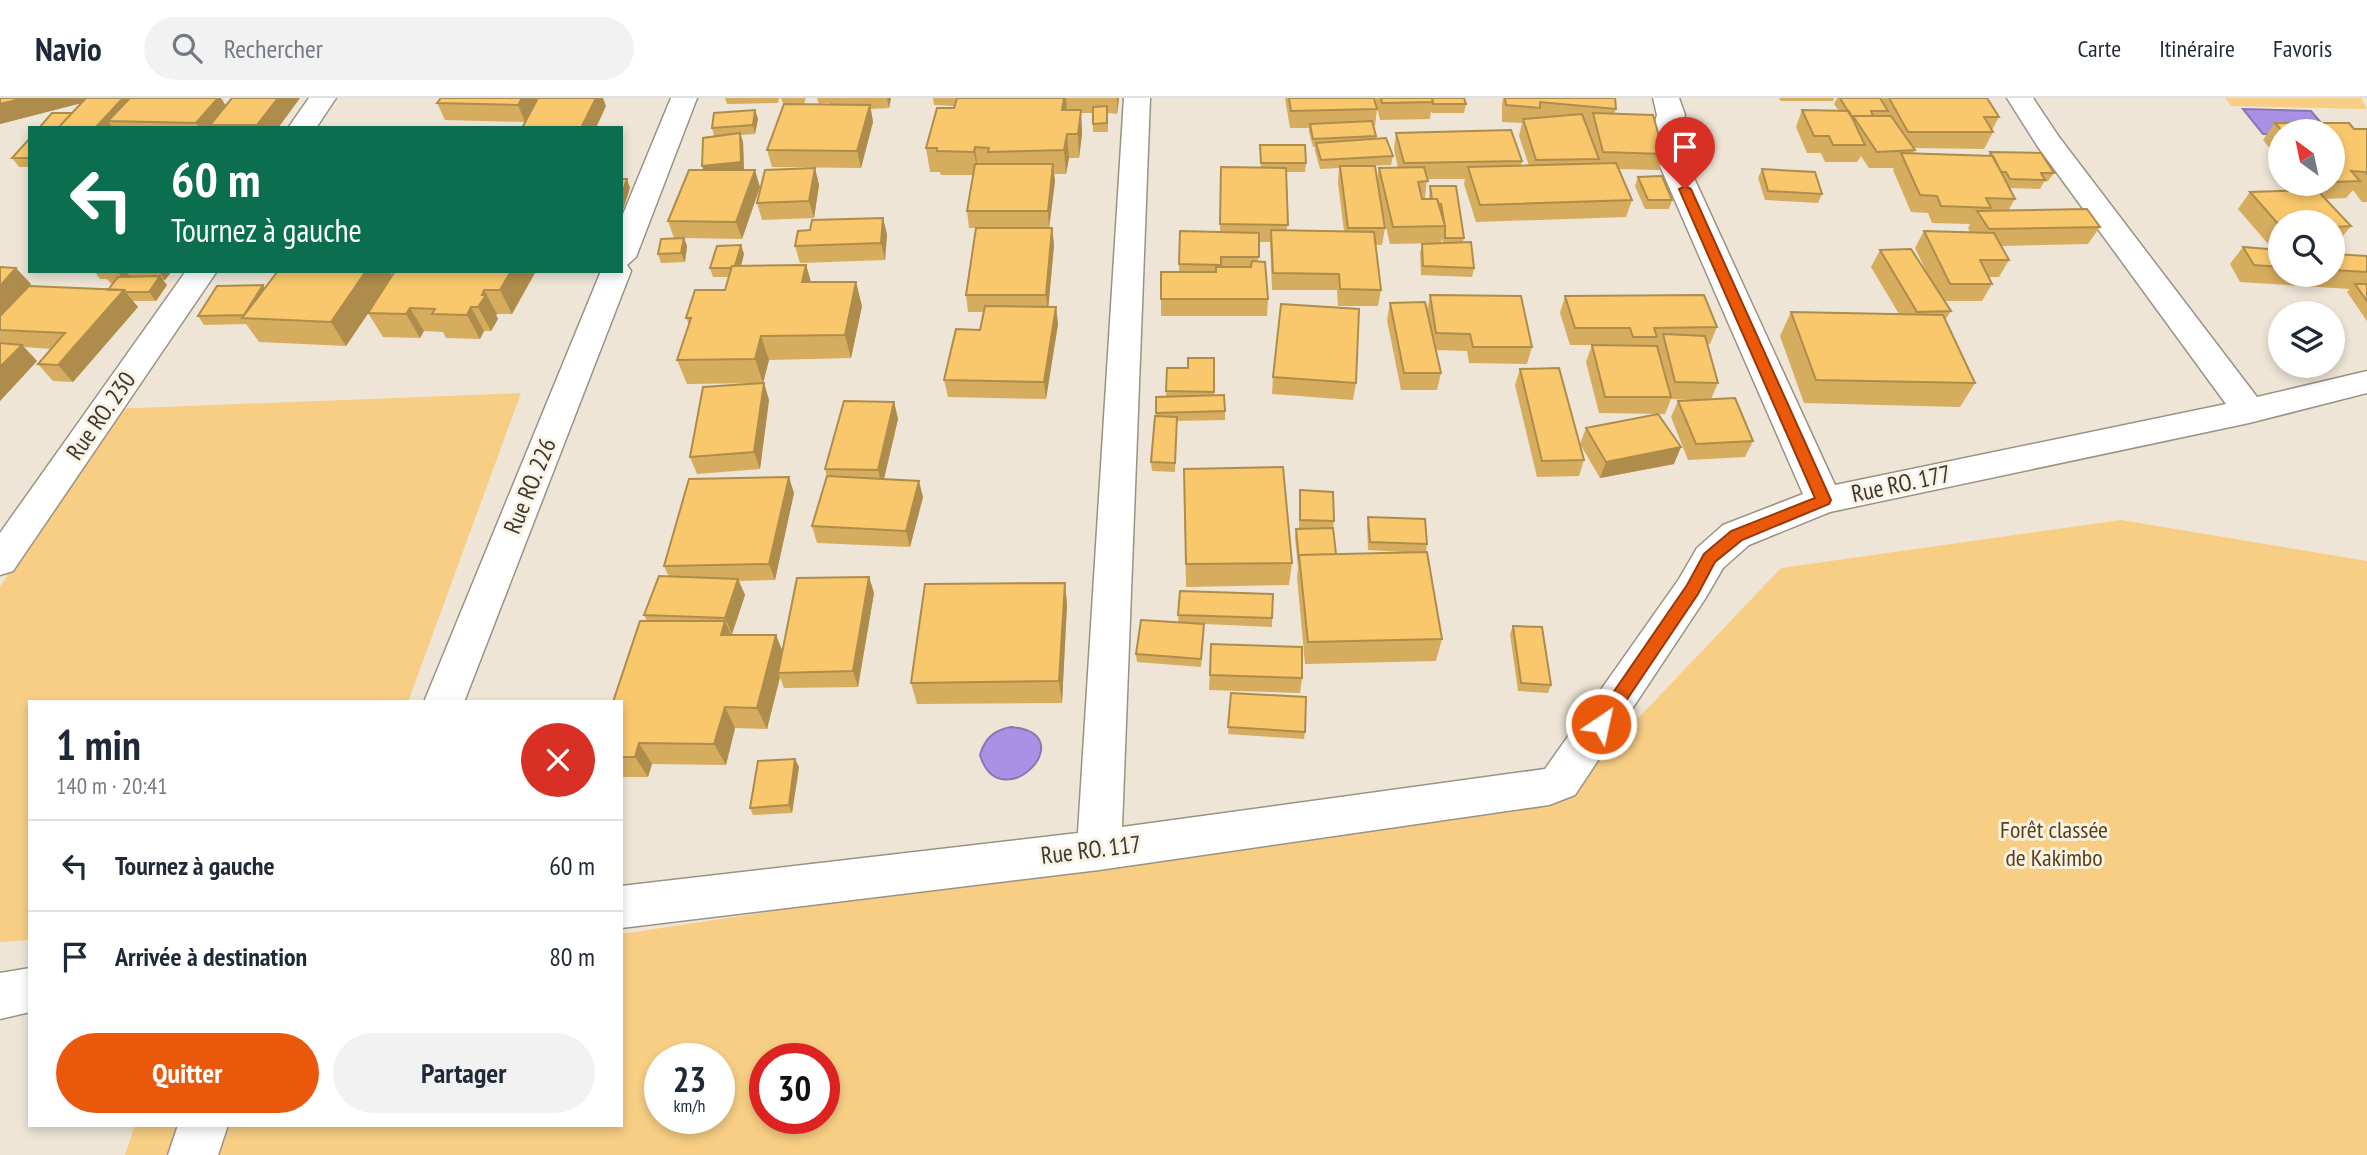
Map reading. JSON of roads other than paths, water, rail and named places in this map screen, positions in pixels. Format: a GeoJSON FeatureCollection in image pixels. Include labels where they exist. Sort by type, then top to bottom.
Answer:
{"type":"FeatureCollection","features":[{"type":"Feature","properties":{"kind":"street"},"geometry":{"type":"LineString","coordinates":[[303,126],[323,98]]}},
{"type":"Feature","properties":{"kind":"street"},"geometry":{"type":"LineString","coordinates":[[623,252],[684,98]]}},
{"type":"Feature","properties":{"kind":"street"},"geometry":{"type":"LineString","coordinates":[[1100,850],[1137,98]]}},
{"type":"Feature","properties":{"kind":"street"},"geometry":{"type":"LineString","coordinates":[[1666,98],[1671,115],[1663,141],[1824,500]]}},
{"type":"Feature","properties":{"kind":"street"},"geometry":{"type":"LineString","coordinates":[[2020,98],[2048,141],[2249,411]]}},
{"type":"Feature","properties":{"kind":"street","name":"Rue RO. 230"},"geometry":{"type":"LineString","coordinates":[[0,561],[201,273]]}},
{"type":"Feature","properties":{"kind":"street","name":"Rue RO. 226"},"geometry":{"type":"LineString","coordinates":[[445,700],[614,273]]}},
{"type":"Feature","properties":{"kind":"street","name":"Rue RO. 177"},"geometry":{"type":"LineString","coordinates":[[1560,782],[1692,589],[1710,558],[1736,536],[1824,500],[2249,411],[2367,382]]}},
{"type":"Feature","properties":{"kind":"street","name":"Rue RO. 117"},"geometry":{"type":"LineString","coordinates":[[623,906],[1100,850],[1549,787],[1560,782]]}},
{"type":"Feature","properties":{"kind":"street"},"geometry":{"type":"LineString","coordinates":[[0,996],[28,990]]}},
{"type":"Feature","properties":{"kind":"street"},"geometry":{"type":"LineString","coordinates":[[193,1155],[202,1127]]}},
{"type":"Feature","properties":{"kind":"park label","name":"Forêt classée de Kakimbo"},"geometry":{"type":"Point","coordinates":[2054,844]}}]}
